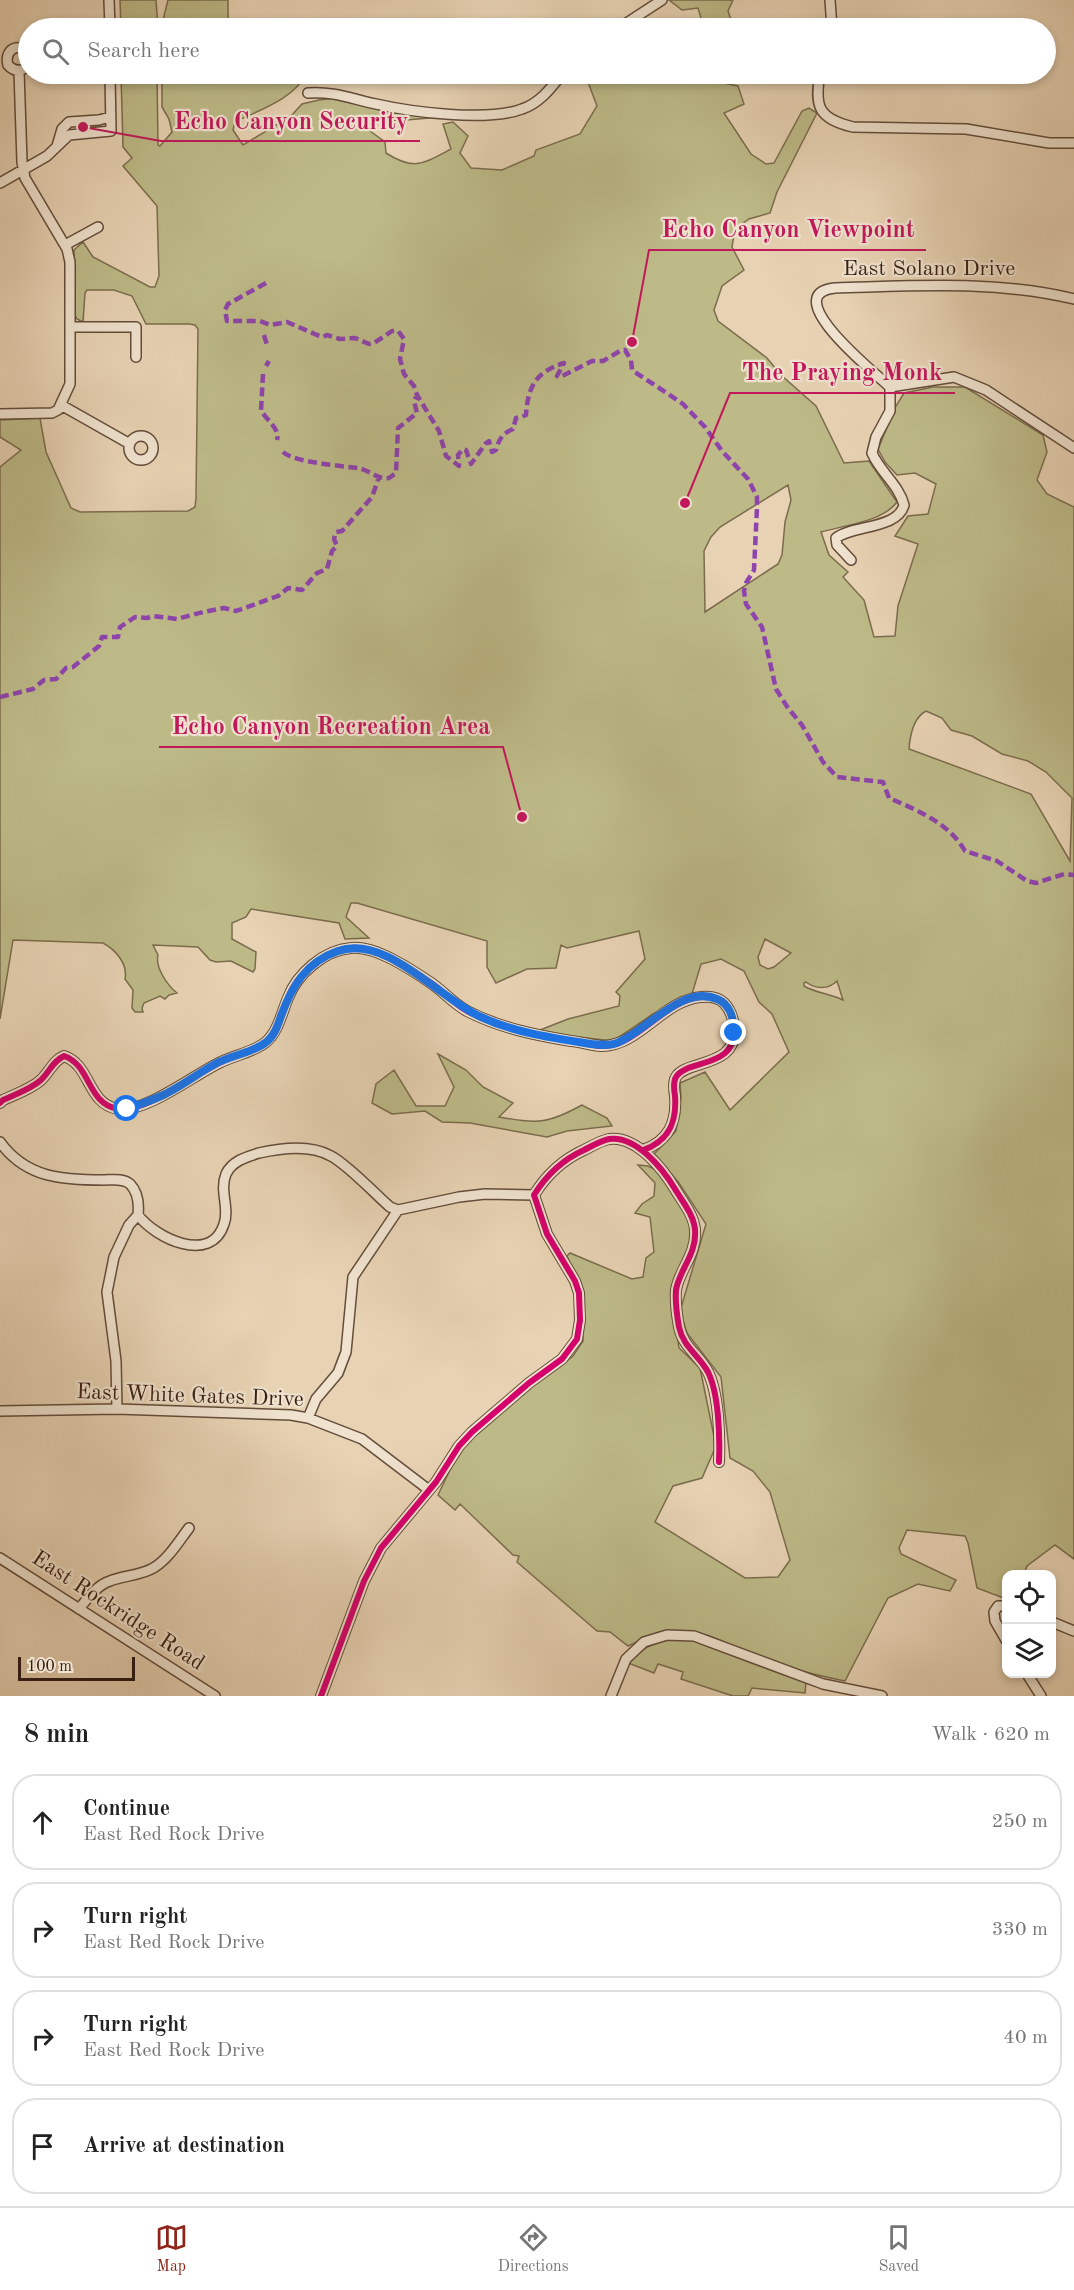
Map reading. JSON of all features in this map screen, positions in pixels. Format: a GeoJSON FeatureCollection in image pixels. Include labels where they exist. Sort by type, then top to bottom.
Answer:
{"type":"FeatureCollection","features":[{"type":"Feature","properties":{"kind":"street"},"geometry":{"type":"LineString","coordinates":[[109,0],[110,18]]}},
{"type":"Feature","properties":{"kind":"street"},"geometry":{"type":"LineString","coordinates":[[634,18],[662,0]]}},
{"type":"Feature","properties":{"kind":"street"},"geometry":{"type":"LineString","coordinates":[[830,0],[831,18]]}},
{"type":"Feature","properties":{"kind":"street"},"geometry":{"type":"LineString","coordinates":[[18,47],[8,54],[8,65],[18,70]]}},
{"type":"Feature","properties":{"kind":"street"},"geometry":{"type":"LineString","coordinates":[[0,414],[52,413],[58,410],[70,384],[70,262],[65,245],[28,185],[23,170],[20,84]]}},
{"type":"Feature","properties":{"kind":"street"},"geometry":{"type":"LineString","coordinates":[[0,183],[47,156],[72,134],[111,131],[110,84]]}},
{"type":"Feature","properties":{"kind":"street"},"geometry":{"type":"LineString","coordinates":[[308,93],[331,93],[396,107],[487,115],[520,110],[531,105],[553,84]]}},
{"type":"Feature","properties":{"kind":"street"},"geometry":{"type":"LineString","coordinates":[[819,84],[817,96],[822,113],[831,120],[853,127],[966,129],[1049,143],[1074,143]]}},
{"type":"Feature","properties":{"kind":"street"},"geometry":{"type":"LineString","coordinates":[[57,146],[62,129],[69,122],[95,121],[110,117]]}},
{"type":"Feature","properties":{"kind":"street"},"geometry":{"type":"LineString","coordinates":[[65,245],[98,227]]}},
{"type":"Feature","properties":{"kind":"street","name":"East Solano Drive"},"geometry":{"type":"LineString","coordinates":[[890,387],[825,324],[816,306],[815,298],[820,291],[835,288],[1007,287],[1044,291],[1074,299]]}},
{"type":"Feature","properties":{"kind":"street"},"geometry":{"type":"LineString","coordinates":[[70,327],[136,327],[136,357]]}},
{"type":"Feature","properties":{"kind":"street"},"geometry":{"type":"LineString","coordinates":[[851,560],[837,545],[836,538],[843,532],[889,520],[897,516],[904,505],[902,495],[879,466],[872,453],[876,437],[890,411],[890,387],[954,377],[986,390],[1074,448]]}},
{"type":"Feature","properties":{"kind":"street"},"geometry":{"type":"LineString","coordinates":[[61,405],[129,444]]}},
{"type":"Feature","properties":{"kind":"street"},"geometry":{"type":"LineString","coordinates":[[0,1103],[32,1087],[42,1079],[57,1059],[64,1056],[73,1059],[81,1069],[99,1100],[115,1108],[127,1109],[162,1096],[219,1062],[265,1043],[278,1025],[297,980],[317,961],[338,951],[365,948],[383,955],[432,984],[458,1005],[483,1018],[525,1034],[601,1046],[625,1039],[688,998],[705,996],[722,1001],[729,1008],[734,1023],[734,1033],[727,1049],[720,1057],[682,1070],[676,1077],[674,1122],[659,1143],[643,1150]]}},
{"type":"Feature","properties":{"kind":"street"},"geometry":{"type":"LineString","coordinates":[[534,1195],[550,1172],[559,1165],[573,1155],[606,1140],[618,1139],[643,1150],[663,1170],[690,1215],[695,1228],[692,1253],[676,1289],[677,1314],[683,1342],[709,1374],[720,1443],[719,1462]]}},
{"type":"Feature","properties":{"kind":"street"},"geometry":{"type":"LineString","coordinates":[[0,1142],[9,1154],[32,1170],[68,1180],[123,1180],[131,1185],[134,1191],[139,1206],[138,1215],[129,1226],[114,1257],[107,1292],[116,1361],[117,1409]]}},
{"type":"Feature","properties":{"kind":"street"},"geometry":{"type":"LineString","coordinates":[[138,1215],[142,1221],[166,1237],[182,1244],[194,1247],[212,1240],[219,1235],[225,1224],[223,1184],[226,1173],[243,1157],[282,1148],[317,1150],[332,1156],[390,1207],[398,1210],[485,1194],[534,1195]]}},
{"type":"Feature","properties":{"kind":"street"},"geometry":{"type":"LineString","coordinates":[[321,1696],[371,1565],[391,1535],[429,1490],[459,1446],[472,1432],[529,1383],[562,1359],[577,1339],[580,1320],[579,1293],[575,1281],[547,1234],[534,1195]]}},
{"type":"Feature","properties":{"kind":"street"},"geometry":{"type":"LineString","coordinates":[[308,1418],[316,1399],[338,1373],[346,1352],[353,1277],[398,1210]]}},
{"type":"Feature","properties":{"kind":"street","name":"East White Gates Drive"},"geometry":{"type":"LineString","coordinates":[[0,1411],[117,1409],[291,1415],[308,1418],[362,1439],[429,1490]]}},
{"type":"Feature","properties":{"kind":"street"},"geometry":{"type":"LineString","coordinates":[[79,1609],[101,1586],[110,1581],[146,1572],[157,1566],[189,1528]]}},
{"type":"Feature","properties":{"kind":"street","name":"East Rockridge Road"},"geometry":{"type":"LineString","coordinates":[[0,1558],[215,1696]]}},
{"type":"Feature","properties":{"kind":"street"},"geometry":{"type":"LineString","coordinates":[[1002,1606],[998,1606],[994,1612],[995,1621],[1002,1633]]}},
{"type":"Feature","properties":{"kind":"street"},"geometry":{"type":"LineString","coordinates":[[1056,1624],[1074,1631]]}},
{"type":"Feature","properties":{"kind":"street"},"geometry":{"type":"LineString","coordinates":[[611,1696],[626,1659],[644,1642],[668,1635],[694,1636],[823,1684],[882,1696]]}},
{"type":"Feature","properties":{"kind":"street"},"geometry":{"type":"LineString","coordinates":[[1030,1678],[1041,1696]]}},
{"type":"Feature","properties":{"kind":"shaded area"},"geometry":{"type":"Polygon","coordinates":[[[120,0],[156,0],[157,18],[121,18],[120,0]]]}},
{"type":"Feature","properties":{"kind":"shaded area"},"geometry":{"type":"Polygon","coordinates":[[[168,0],[228,0],[228,18],[164,18],[168,0]]]}},
{"type":"Feature","properties":{"kind":"shaded area"},"geometry":{"type":"Polygon","coordinates":[[[669,0],[733,0],[728,11],[730,18],[701,18],[698,8],[682,10],[669,0]]]}},
{"type":"Feature","properties":{"kind":"shaded area"},"geometry":{"type":"Polygon","coordinates":[[[121,84],[157,84],[158,145],[160,146],[172,132],[169,119],[162,107],[162,84],[299,84],[285,97],[235,122],[233,130],[243,145],[291,116],[302,104],[336,98],[380,110],[441,117],[371,123],[370,131],[385,142],[386,153],[396,159],[411,164],[426,162],[451,149],[443,124],[453,122],[468,136],[460,153],[471,168],[502,170],[534,156],[536,150],[580,134],[597,106],[589,84],[728,84],[738,86],[744,104],[724,113],[751,154],[766,164],[774,163],[802,111],[809,108],[817,113],[777,192],[770,213],[749,219],[735,229],[732,247],[744,270],[722,286],[714,310],[718,321],[767,358],[781,375],[816,406],[844,463],[869,461],[897,502],[890,509],[873,518],[821,532],[829,555],[848,572],[843,577],[864,600],[874,637],[895,636],[898,606],[918,544],[895,536],[908,516],[928,514],[936,484],[915,473],[897,475],[885,462],[878,449],[904,393],[933,387],[965,387],[1043,435],[1047,452],[1037,480],[1047,494],[1074,507],[1074,1559],[1055,1545],[1027,1566],[1026,1570],[1002,1570],[1002,1597],[977,1588],[965,1536],[907,1530],[899,1548],[901,1554],[956,1580],[950,1591],[918,1584],[888,1598],[845,1681],[778,1664],[713,1637],[695,1632],[663,1633],[628,1646],[610,1632],[597,1631],[517,1562],[519,1556],[513,1555],[460,1504],[455,1510],[438,1495],[461,1447],[536,1381],[557,1369],[573,1356],[583,1341],[581,1287],[567,1256],[570,1253],[632,1279],[643,1277],[646,1258],[654,1252],[650,1217],[635,1213],[642,1204],[654,1196],[655,1183],[638,1165],[648,1166],[661,1172],[691,1224],[690,1248],[673,1309],[679,1348],[700,1368],[716,1446],[702,1478],[673,1486],[655,1522],[745,1578],[778,1577],[790,1560],[770,1492],[753,1471],[730,1458],[721,1377],[687,1333],[680,1311],[706,1224],[679,1183],[654,1154],[676,1131],[681,1098],[680,1083],[705,1072],[730,1110],[789,1052],[772,1014],[759,1002],[744,971],[721,959],[701,964],[692,994],[653,1014],[613,1041],[535,1032],[568,1019],[619,1006],[620,996],[616,992],[645,959],[639,931],[567,948],[561,945],[556,968],[527,969],[496,983],[487,967],[487,941],[357,903],[351,903],[346,917],[369,938],[345,939],[339,923],[251,909],[246,917],[232,923],[232,939],[256,952],[253,972],[231,961],[210,960],[198,947],[153,945],[163,975],[177,993],[165,999],[160,996],[144,1003],[143,1012],[135,1012],[132,1008],[133,990],[125,979],[123,963],[112,949],[103,943],[13,940],[0,1019],[0,467],[21,450],[0,437],[0,420],[40,418],[46,452],[71,508],[80,512],[188,511],[195,507],[198,329],[195,325],[189,324],[146,324],[132,296],[114,290],[87,290],[83,322],[77,319],[74,313],[74,250],[83,242],[93,257],[150,287],[155,287],[159,276],[157,206],[123,166],[132,158],[123,147],[121,84]],[[788,485],[720,527],[711,537],[704,551],[705,612],[778,564],[782,555],[785,522],[791,500],[788,485]],[[926,711],[922,714],[913,727],[909,749],[1031,794],[1070,861],[1072,798],[1046,772],[1028,761],[1002,754],[972,736],[951,730],[942,718],[926,711]],[[765,939],[758,957],[760,965],[768,969],[774,967],[791,953],[765,939]],[[837,981],[830,986],[822,987],[804,983],[804,986],[813,990],[843,1000],[837,981]]]}},
{"type":"Feature","properties":{"kind":"shaded area"},"geometry":{"type":"Polygon","coordinates":[[[438,1054],[466,1070],[483,1087],[513,1103],[499,1117],[542,1121],[560,1116],[582,1105],[607,1118],[612,1126],[567,1131],[547,1137],[470,1123],[442,1122],[425,1111],[392,1114],[372,1103],[376,1084],[394,1070],[416,1106],[445,1106],[454,1087],[438,1054]]]}},
{"type":"Feature","properties":{"kind":"shaded area"},"geometry":{"type":"Polygon","coordinates":[[[676,1638],[694,1639],[806,1682],[805,1693],[752,1688],[748,1696],[733,1696],[681,1679],[683,1672],[658,1664],[654,1673],[628,1663],[649,1646],[676,1638]]]}},
{"type":"Feature","properties":{"kind":"marked path"},"geometry":{"type":"LineString","coordinates":[[266,283],[228,304],[225,310],[227,321],[260,321],[270,325],[287,322],[323,337],[327,335],[340,339],[355,338],[369,344],[392,331],[398,331],[404,339],[400,359],[404,374],[414,386],[439,431],[446,456],[459,466],[458,455],[463,449],[466,450],[471,464],[489,441],[492,452],[496,450],[502,437],[513,429],[516,418],[526,415],[532,388],[540,376],[547,371],[564,363],[557,376],[560,377],[592,361],[603,361],[625,350],[631,360],[632,370],[683,404],[748,479],[757,497],[754,570],[744,591],[746,604],[762,627],[776,689],[802,725],[823,762],[837,777],[883,782],[889,798],[931,818],[950,833],[965,851],[997,861],[1027,881],[1036,883],[1064,874],[1074,875]]}},
{"type":"Feature","properties":{"kind":"marked path"},"geometry":{"type":"LineString","coordinates":[[264,335],[267,345]]}},
{"type":"Feature","properties":{"kind":"marked path"},"geometry":{"type":"LineString","coordinates":[[266,366],[269,361]]}},
{"type":"Feature","properties":{"kind":"marked path"},"geometry":{"type":"LineString","coordinates":[[263,374],[261,411],[277,432],[277,440]]}},
{"type":"Feature","properties":{"kind":"marked path"},"geometry":{"type":"LineString","coordinates":[[283,452],[297,458],[358,468],[381,478],[389,478],[396,473],[398,428],[417,413],[414,401],[416,397]]}},
{"type":"Feature","properties":{"kind":"marked path"},"geometry":{"type":"LineString","coordinates":[[0,697],[33,689],[44,680],[56,679],[66,668],[73,667],[99,646],[102,637],[118,637],[120,627],[135,617],[153,616],[177,619],[224,608],[236,611],[278,596],[288,588],[302,590],[317,573],[327,569],[332,551],[337,546],[334,539],[336,532],[342,531],[372,497],[379,477]]}},
{"type":"Feature","properties":{"kind":"cycle path"},"geometry":{"type":"LineString","coordinates":[[0,1103],[37,1083],[64,1056],[79,1067],[94,1092],[108,1106],[129,1109],[156,1099],[221,1062],[266,1042],[277,1027],[292,989],[305,972],[331,953],[361,948],[382,954],[404,965],[462,1008],[479,1017],[531,1033],[597,1046],[614,1044],[627,1039],[662,1014],[687,1000],[708,997],[722,1001],[730,1011],[734,1026],[733,1040],[728,1050],[711,1061],[682,1071],[676,1077],[674,1114],[670,1129],[659,1141],[643,1150]]}},
{"type":"Feature","properties":{"kind":"cycle path"},"geometry":{"type":"LineString","coordinates":[[321,1696],[364,1581],[381,1548],[436,1482],[459,1446],[472,1432],[529,1383],[562,1359],[577,1339],[580,1320],[579,1293],[575,1281],[547,1234],[534,1195],[562,1163],[602,1141],[619,1139],[629,1142],[648,1155],[670,1181],[692,1219],[695,1239],[676,1290],[676,1309],[681,1334],[712,1381],[718,1416],[719,1462]]}},
{"type":"Feature","properties":{"kind":"place","name":"Echo Canyon Security"},"geometry":{"type":"Point","coordinates":[83,127]}},
{"type":"Feature","properties":{"kind":"place","name":"Echo Canyon Viewpoint"},"geometry":{"type":"Point","coordinates":[632,342]}},
{"type":"Feature","properties":{"kind":"place","name":"The Praying Monk"},"geometry":{"type":"Point","coordinates":[685,503]}},
{"type":"Feature","properties":{"kind":"place","name":"Echo Canyon Recreation Area"},"geometry":{"type":"Point","coordinates":[522,817]}},
{"type":"Feature","properties":{"kind":"route"},"geometry":{"type":"LineString","coordinates":[[127,1109],[162,1096],[219,1062],[265,1043],[278,1025],[289,994],[297,980],[317,961],[338,951],[351,948],[365,948],[383,955],[432,984],[465,1010],[525,1034],[601,1046],[614,1044],[625,1039],[674,1005],[688,998],[705,996],[722,1001],[729,1008],[734,1023],[734,1033]]}}]}
